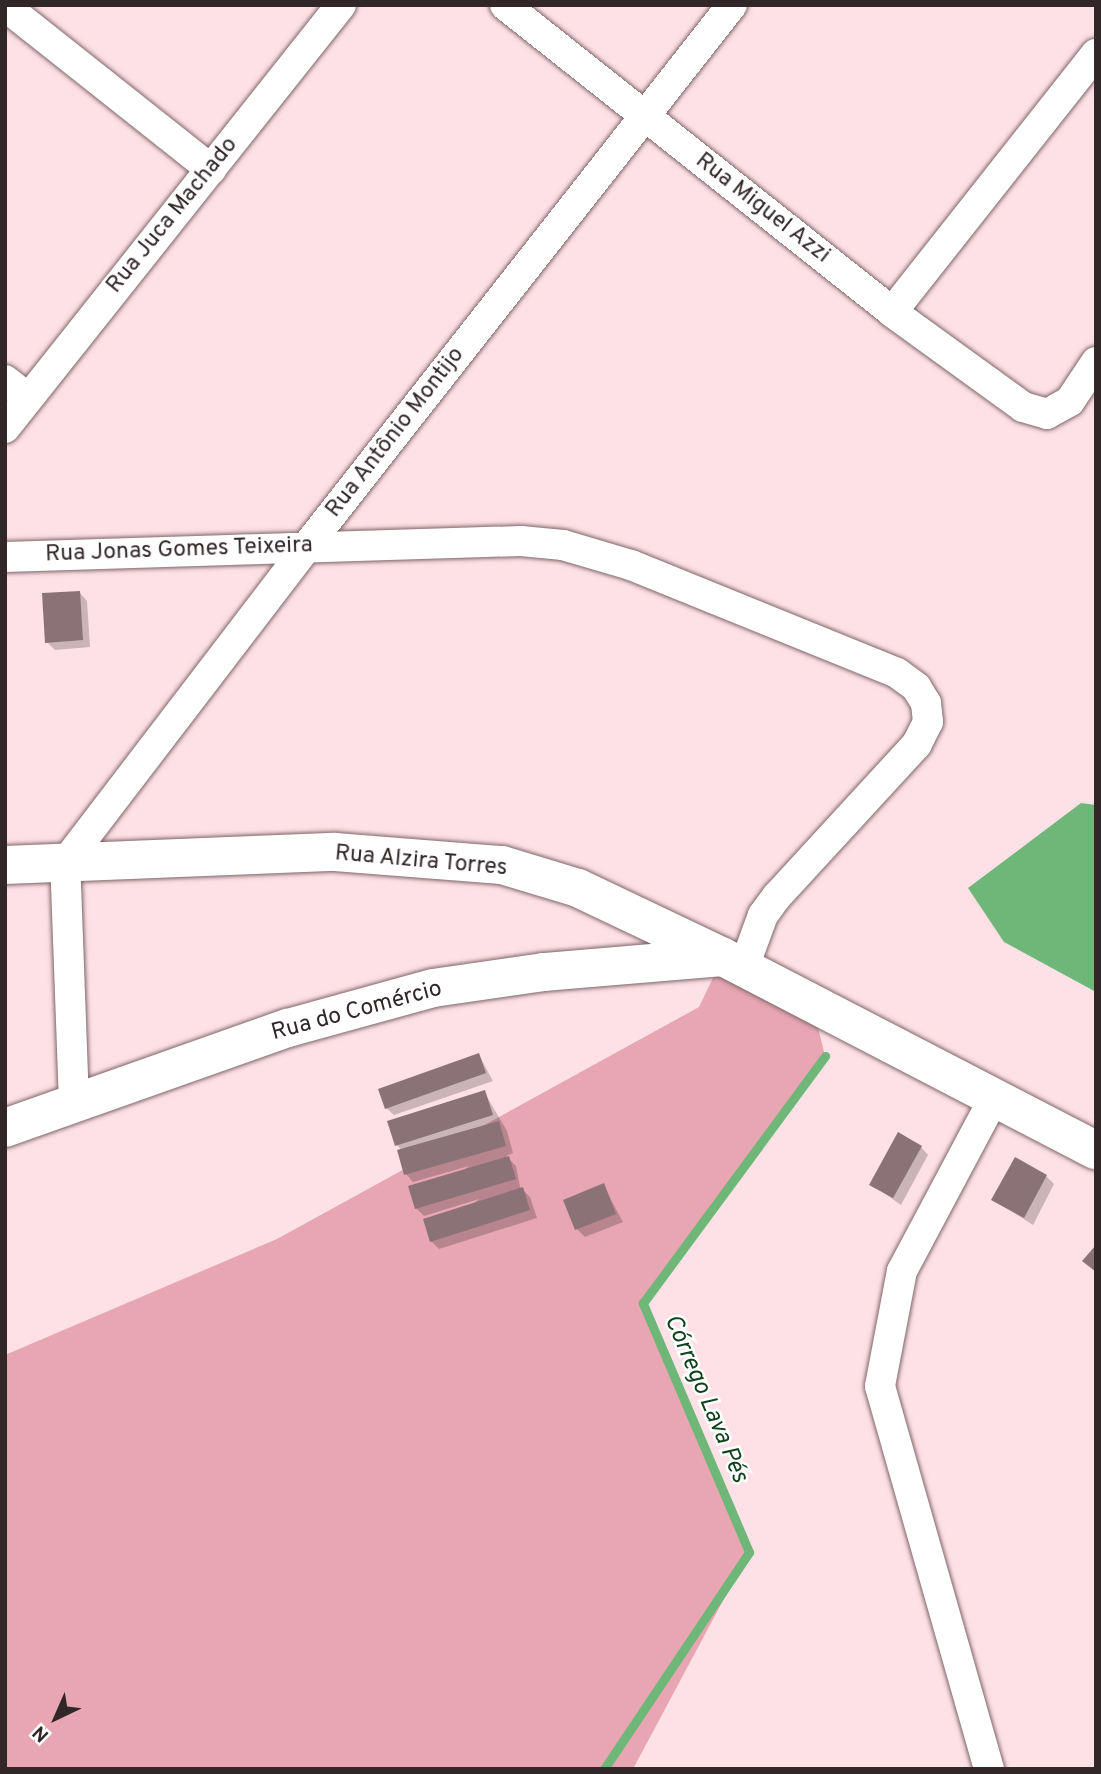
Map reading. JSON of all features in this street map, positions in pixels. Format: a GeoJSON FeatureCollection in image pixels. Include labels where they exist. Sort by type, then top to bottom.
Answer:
{"type":"FeatureCollection","features":[{"type":"Feature","properties":{"kind":"main road","name":"Rua Alzira Torres"},"geometry":{"type":"LineString","coordinates":[[5,865],[335,852],[502,865],[578,888],[734,962],[1096,1150]]}},
{"type":"Feature","properties":{"kind":"main road","name":"Rua do Comércio"},"geometry":{"type":"LineString","coordinates":[[5,1128],[288,1028],[433,988],[544,972],[734,962]]}},
{"type":"Feature","properties":{"kind":"street","name":"Rua Juca Machado"},"geometry":{"type":"LineString","coordinates":[[5,428],[17,389],[211,169],[341,5]]}},
{"type":"Feature","properties":{"kind":"street","name":"Rua Miguel Azzi"},"geometry":{"type":"LineString","coordinates":[[505,5],[892,312],[1023,407],[1047,414],[1070,401],[1096,362]]}},
{"type":"Feature","properties":{"kind":"street","name":"Rua Antônio Montijo"},"geometry":{"type":"LineString","coordinates":[[65,863],[307,546],[732,5]]}},
{"type":"Feature","properties":{"kind":"street"},"geometry":{"type":"LineString","coordinates":[[5,6],[211,169]]}},
{"type":"Feature","properties":{"kind":"street"},"geometry":{"type":"LineString","coordinates":[[892,312],[1096,54]]}},
{"type":"Feature","properties":{"kind":"street","name":"Rua Jonas Gomes Teixeira"},"geometry":{"type":"LineString","coordinates":[[5,557],[521,541],[563,545],[631,565],[897,673],[916,687],[926,703],[928,722],[917,744],[777,896],[734,962]]}},
{"type":"Feature","properties":{"kind":"street"},"geometry":{"type":"LineString","coordinates":[[65,863],[74,1103]]}},
{"type":"Feature","properties":{"kind":"street"},"geometry":{"type":"LineString","coordinates":[[989,1769],[880,1386],[902,1271],[994,1098]]}},
{"type":"Feature","properties":{"kind":"shaded area"},"geometry":{"type":"Polygon","coordinates":[[[1081,803],[1096,805],[1096,992],[1004,942],[968,888],[1081,803]]]}},
{"type":"Feature","properties":{"kind":"shaded area"},"geometry":{"type":"Polygon","coordinates":[[[723,957],[812,1002],[825,1056],[643,1302],[749,1552],[633,1769],[5,1769],[5,1355],[277,1239],[699,1007],[723,957]]]}},
{"type":"Feature","properties":{"kind":"building"},"geometry":{"type":"Polygon","coordinates":[[[80,591],[83,640],[45,643],[42,593],[80,591]]]}},
{"type":"Feature","properties":{"kind":"building"},"geometry":{"type":"Polygon","coordinates":[[[479,1053],[486,1073],[385,1109],[378,1089],[479,1053]]]}},
{"type":"Feature","properties":{"kind":"building"},"geometry":{"type":"Polygon","coordinates":[[[485,1090],[493,1115],[395,1146],[387,1121],[485,1090]]]}},
{"type":"Feature","properties":{"kind":"building"},"geometry":{"type":"Polygon","coordinates":[[[499,1121],[506,1146],[404,1175],[397,1150],[499,1121]]]}},
{"type":"Feature","properties":{"kind":"building"},"geometry":{"type":"Polygon","coordinates":[[[898,1132],[922,1146],[893,1198],[869,1185],[898,1132]]]}},
{"type":"Feature","properties":{"kind":"building"},"geometry":{"type":"Polygon","coordinates":[[[509,1156],[516,1179],[415,1209],[408,1186],[509,1156]]]}},
{"type":"Feature","properties":{"kind":"building"},"geometry":{"type":"Polygon","coordinates":[[[1015,1157],[1047,1175],[1024,1218],[991,1200],[1015,1157]]]}},
{"type":"Feature","properties":{"kind":"building"},"geometry":{"type":"Polygon","coordinates":[[[604,1183],[616,1214],[575,1230],[563,1200],[604,1183]]]}},
{"type":"Feature","properties":{"kind":"building"},"geometry":{"type":"Polygon","coordinates":[[[523,1187],[530,1210],[430,1242],[423,1219],[523,1187]]]}},
{"type":"Feature","properties":{"kind":"building"},"geometry":{"type":"Polygon","coordinates":[[[1096,1245],[1096,1272],[1082,1261],[1096,1245]]]}},
{"type":"Feature","properties":{"kind":"waterway","name":"Córrego Lava Pés"},"geometry":{"type":"LineString","coordinates":[[604,1769],[749,1552],[643,1303],[825,1056]]}}]}
